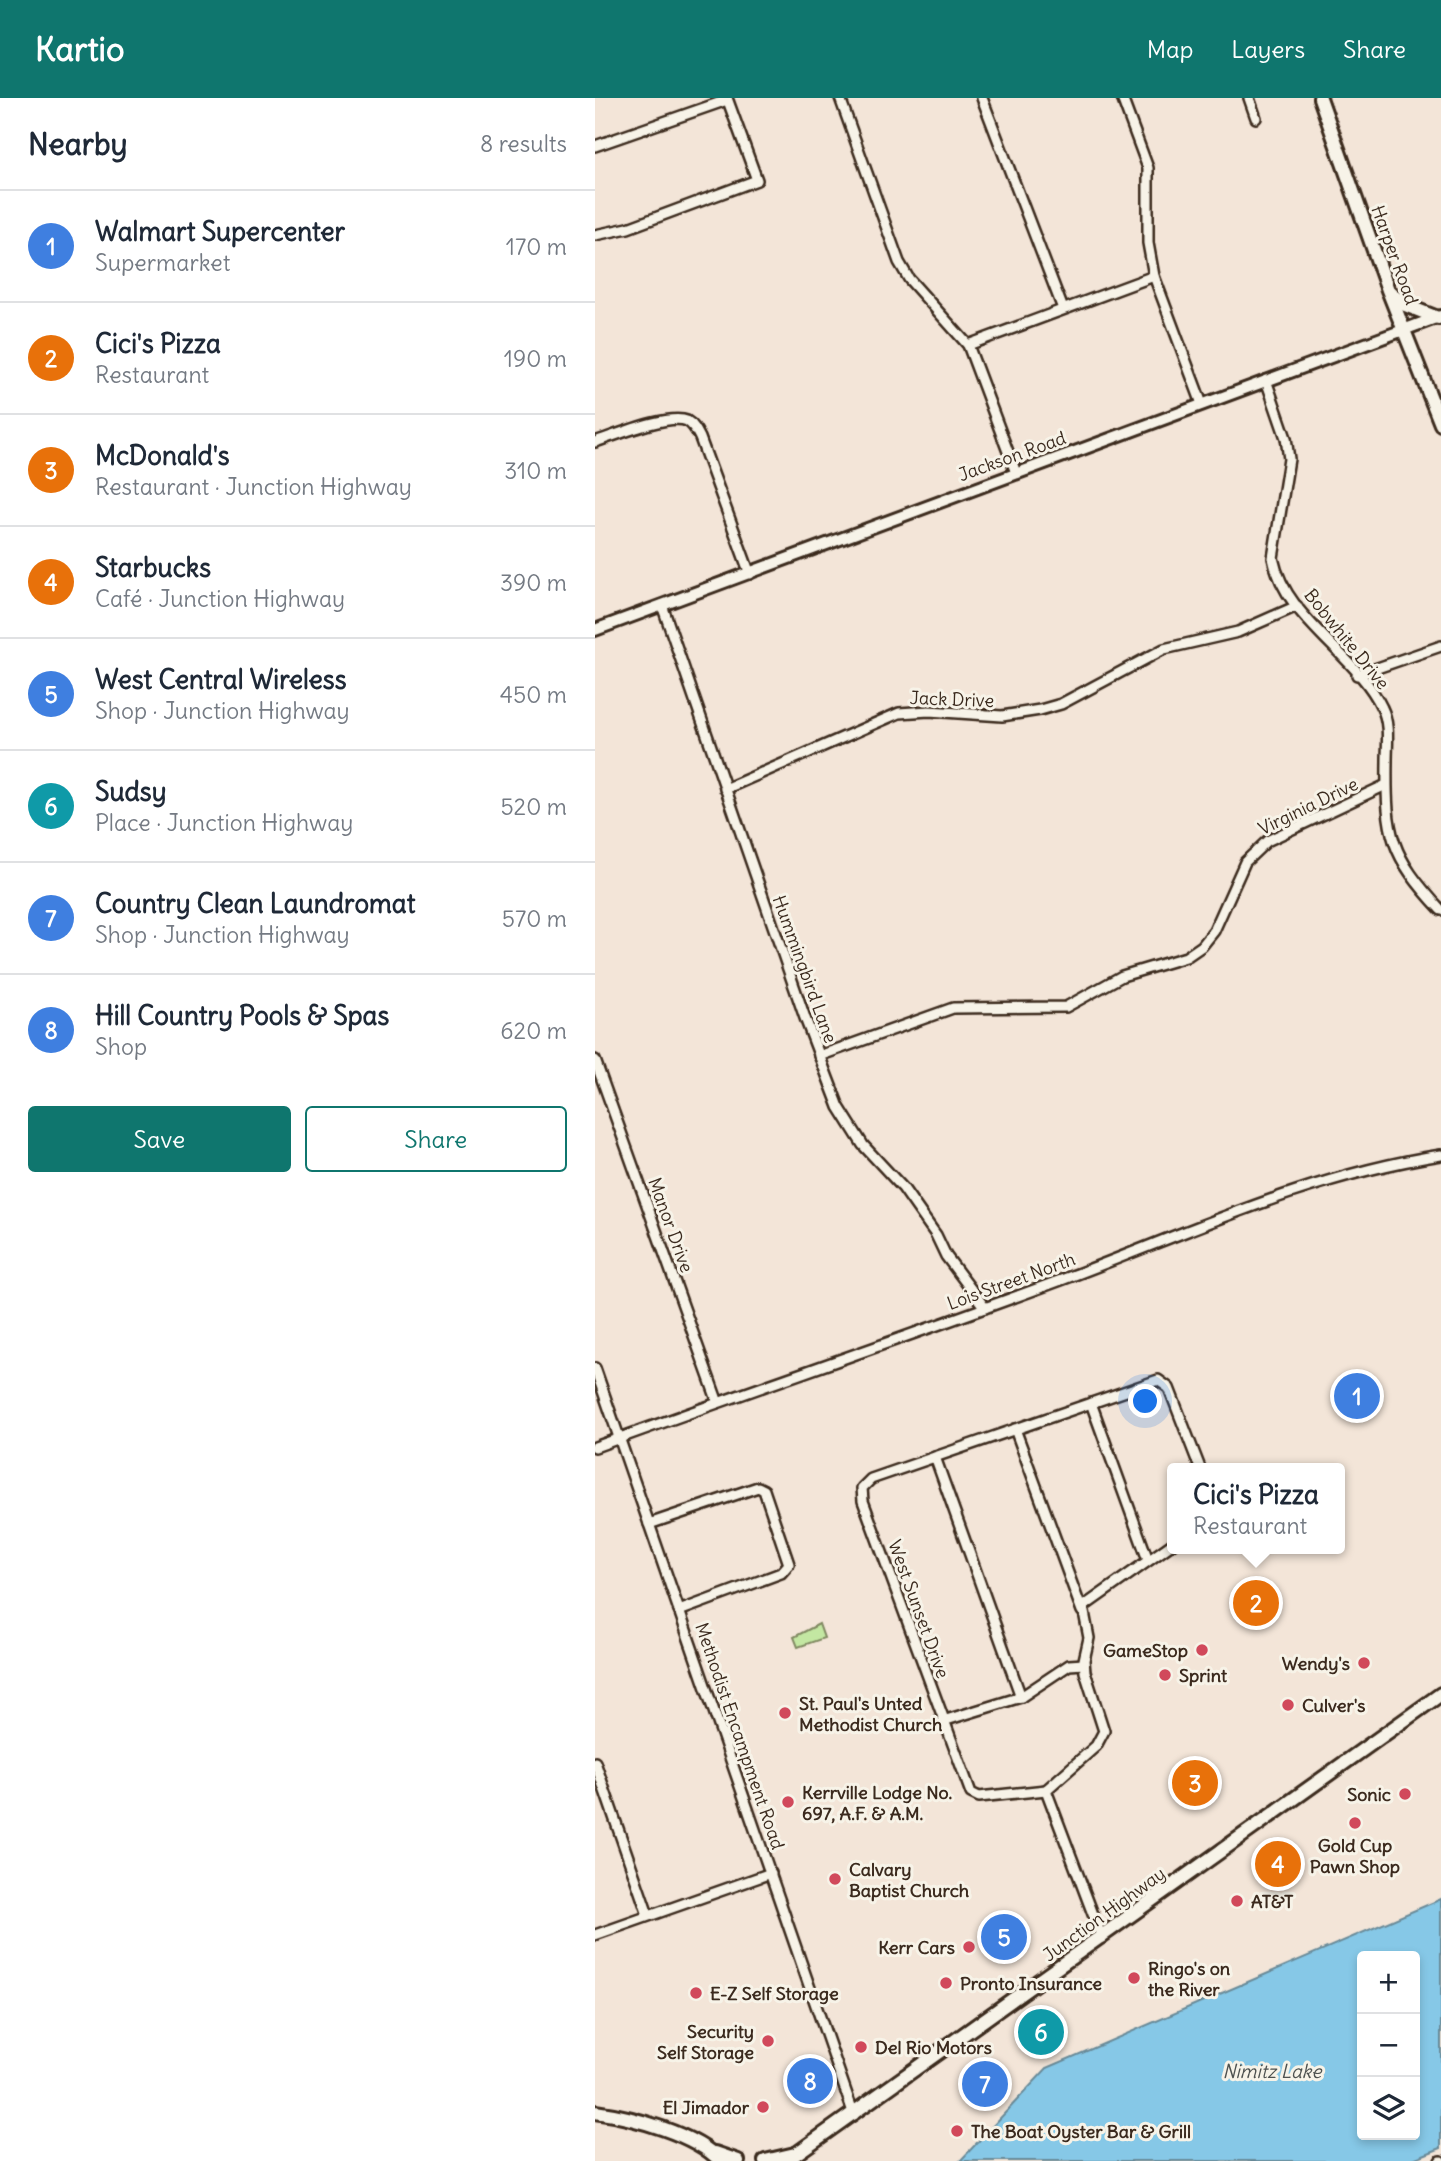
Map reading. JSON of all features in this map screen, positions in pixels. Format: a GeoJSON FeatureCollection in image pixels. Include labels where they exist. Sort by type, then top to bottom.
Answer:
{"type":"FeatureCollection","features":[{"type":"Feature","properties":{"kind":"main road","name":"Harper Road"},"geometry":{"type":"LineString","coordinates":[[1319,98],[1388,290],[1439,416]]}},
{"type":"Feature","properties":{"kind":"main road"},"geometry":{"type":"LineString","coordinates":[[1388,290],[1405,305],[1440,317]]}},
{"type":"Feature","properties":{"kind":"main road","name":"Junction Highway"},"geometry":{"type":"LineString","coordinates":[[786,2161],[1441,1694]]}},
{"type":"Feature","properties":{"kind":"main road"},"geometry":{"type":"LineString","coordinates":[[595,2112],[636,2120],[688,2138],[710,2158],[720,2161]]}},
{"type":"Feature","properties":{"kind":"main road"},"geometry":{"type":"LineString","coordinates":[[765,2161],[798,2153]]}},
{"type":"Feature","properties":{"kind":"main road"},"geometry":{"type":"LineString","coordinates":[[710,2158],[738,2161]]}},
{"type":"Feature","properties":{"kind":"street"},"geometry":{"type":"LineString","coordinates":[[840,98],[899,262],[909,278],[968,345],[1016,473]]}},
{"type":"Feature","properties":{"kind":"street"},"geometry":{"type":"LineString","coordinates":[[982,98],[1063,309]]}},
{"type":"Feature","properties":{"kind":"street"},"geometry":{"type":"LineString","coordinates":[[1122,98],[1148,169],[1148,243],[1154,276],[1202,404]]}},
{"type":"Feature","properties":{"kind":"street"},"geometry":{"type":"LineString","coordinates":[[1249,98],[1256,118]]}},
{"type":"Feature","properties":{"kind":"street"},"geometry":{"type":"LineString","coordinates":[[595,146],[727,99],[757,180],[628,228],[595,235]]}},
{"type":"Feature","properties":{"kind":"street"},"geometry":{"type":"LineString","coordinates":[[968,345],[1154,276]]}},
{"type":"Feature","properties":{"kind":"street","name":"Jackson Road"},"geometry":{"type":"LineString","coordinates":[[595,630],[1440,317]]}},
{"type":"Feature","properties":{"kind":"street","name":"Bobwhite Drive"},"geometry":{"type":"LineString","coordinates":[[1265,380],[1286,438],[1289,459],[1273,558],[1275,569],[1297,606],[1383,709],[1387,729],[1386,816],[1394,847],[1405,868],[1441,910]]}},
{"type":"Feature","properties":{"kind":"street"},"geometry":{"type":"LineString","coordinates":[[595,442],[673,419],[684,420],[692,425],[700,438],[750,574]]}},
{"type":"Feature","properties":{"kind":"street","name":"Hummingbird Lane"},"geometry":{"type":"LineString","coordinates":[[662,605],[820,1056],[850,1127],[903,1188],[936,1234],[946,1256],[985,1308]]}},
{"type":"Feature","properties":{"kind":"street","name":"Jack Drive"},"geometry":{"type":"LineString","coordinates":[[725,789],[899,713],[929,711],[1002,716],[1061,704],[1164,649],[1238,632],[1297,606]]}},
{"type":"Feature","properties":{"kind":"street"},"geometry":{"type":"LineString","coordinates":[[1357,675],[1441,646]]}},
{"type":"Feature","properties":{"kind":"street","name":"Virginia Drive"},"geometry":{"type":"LineString","coordinates":[[820,1056],[953,1008],[1066,1007],[1131,972],[1186,957],[1208,939],[1245,862],[1267,841],[1386,785]]}},
{"type":"Feature","properties":{"kind":"street","name":"Manor Drive"},"geometry":{"type":"LineString","coordinates":[[595,1060],[717,1400]]}},
{"type":"Feature","properties":{"kind":"street","name":"Lois Street North"},"geometry":{"type":"LineString","coordinates":[[595,1447],[717,1400],[985,1308],[1288,1194],[1441,1155]]}},
{"type":"Feature","properties":{"kind":"street","name":"Methodist Encampment Road"},"geometry":{"type":"LineString","coordinates":[[595,1368],[854,2115]]}},
{"type":"Feature","properties":{"kind":"street"},"geometry":{"type":"LineString","coordinates":[[1021,1697],[935,1457],[1158,1380],[1169,1388],[1198,1463]]}},
{"type":"Feature","properties":{"kind":"street"},"geometry":{"type":"LineString","coordinates":[[1091,1403],[1148,1560]]}},
{"type":"Feature","properties":{"kind":"street"},"geometry":{"type":"LineString","coordinates":[[1015,1429],[1084,1616]]}},
{"type":"Feature","properties":{"kind":"street","name":"West Sunset Drive"},"geometry":{"type":"LineString","coordinates":[[935,1457],[866,1482],[862,1492],[863,1501],[967,1787],[974,1796],[1046,1790]]}},
{"type":"Feature","properties":{"kind":"street"},"geometry":{"type":"LineString","coordinates":[[649,1524],[758,1487],[764,1490],[789,1564],[781,1573],[679,1611]]}},
{"type":"Feature","properties":{"kind":"street"},"geometry":{"type":"LineString","coordinates":[[1102,1938],[1046,1790],[1096,1746],[1103,1735],[1104,1722],[1084,1664],[1089,1638],[1083,1606],[1167,1547]]}},
{"type":"Feature","properties":{"kind":"street"},"geometry":{"type":"LineString","coordinates":[[943,1721],[1021,1697],[1069,1665],[1084,1664]]}},
{"type":"Feature","properties":{"kind":"street"},"geometry":{"type":"LineString","coordinates":[[595,1762],[649,1915]]}},
{"type":"Feature","properties":{"kind":"street"},"geometry":{"type":"LineString","coordinates":[[595,1935],[771,1873]]}},
{"type":"Feature","properties":{"kind":"green space"},"geometry":{"type":"Polygon","coordinates":[[[819,1624],[824,1638],[798,1647],[794,1637],[819,1624]]]}},
{"type":"Feature","properties":{"kind":"water","name":"Nimitz Lake"},"geometry":{"type":"Polygon","coordinates":[[[1441,1899],[1441,2148],[1408,2161],[960,2161],[1047,2068],[1441,1899]]]}},
{"type":"Feature","properties":{"kind":"place","name":"Walmart Supercenter"},"geometry":{"type":"Point","coordinates":[1357,1396]}},
{"type":"Feature","properties":{"kind":"place","name":"Cici's Pizza"},"geometry":{"type":"Point","coordinates":[1256,1603]}},
{"type":"Feature","properties":{"kind":"place","name":"GameStop"},"geometry":{"type":"Point","coordinates":[1202,1650]}},
{"type":"Feature","properties":{"kind":"place","name":"Wendy's"},"geometry":{"type":"Point","coordinates":[1364,1663]}},
{"type":"Feature","properties":{"kind":"place","name":"Sprint"},"geometry":{"type":"Point","coordinates":[1165,1675]}},
{"type":"Feature","properties":{"kind":"place","name":"Culver's"},"geometry":{"type":"Point","coordinates":[1288,1705]}},
{"type":"Feature","properties":{"kind":"place","name":"St. Paul's Unted Methodist Church"},"geometry":{"type":"Point","coordinates":[785,1713]}},
{"type":"Feature","properties":{"kind":"place","name":"McDonald's"},"geometry":{"type":"Point","coordinates":[1195,1783]}},
{"type":"Feature","properties":{"kind":"place","name":"Sonic"},"geometry":{"type":"Point","coordinates":[1405,1794]}},
{"type":"Feature","properties":{"kind":"place","name":"Kerrville Lodge No. 697, A.F. & A.M."},"geometry":{"type":"Point","coordinates":[788,1802]}},
{"type":"Feature","properties":{"kind":"place","name":"Gold Cup Pawn Shop"},"geometry":{"type":"Point","coordinates":[1355,1823]}},
{"type":"Feature","properties":{"kind":"place","name":"Starbucks"},"geometry":{"type":"Point","coordinates":[1278,1864]}},
{"type":"Feature","properties":{"kind":"place","name":"Calvary Baptist Church"},"geometry":{"type":"Point","coordinates":[835,1879]}},
{"type":"Feature","properties":{"kind":"place","name":"AT&T"},"geometry":{"type":"Point","coordinates":[1237,1901]}},
{"type":"Feature","properties":{"kind":"place","name":"West Central Wireless"},"geometry":{"type":"Point","coordinates":[1004,1937]}},
{"type":"Feature","properties":{"kind":"place","name":"Kerr Cars"},"geometry":{"type":"Point","coordinates":[969,1947]}},
{"type":"Feature","properties":{"kind":"place","name":"Ringo's on the River"},"geometry":{"type":"Point","coordinates":[1134,1978]}},
{"type":"Feature","properties":{"kind":"place","name":"Pronto Insurance"},"geometry":{"type":"Point","coordinates":[946,1983]}},
{"type":"Feature","properties":{"kind":"place","name":"E-Z Self Storage"},"geometry":{"type":"Point","coordinates":[696,1993]}},
{"type":"Feature","properties":{"kind":"place","name":"Sudsy"},"geometry":{"type":"Point","coordinates":[1041,2032]}},
{"type":"Feature","properties":{"kind":"place","name":"Security Self Storage"},"geometry":{"type":"Point","coordinates":[768,2041]}},
{"type":"Feature","properties":{"kind":"place","name":"Del Rio Motors"},"geometry":{"type":"Point","coordinates":[861,2047]}},
{"type":"Feature","properties":{"kind":"place","name":"Hill Country Pools & Spas"},"geometry":{"type":"Point","coordinates":[810,2081]}},
{"type":"Feature","properties":{"kind":"place","name":"Country Clean Laundromat"},"geometry":{"type":"Point","coordinates":[985,2084]}},
{"type":"Feature","properties":{"kind":"place","name":"El Jimador"},"geometry":{"type":"Point","coordinates":[763,2107]}},
{"type":"Feature","properties":{"kind":"place","name":"The Boat Oyster Bar & Grill"},"geometry":{"type":"Point","coordinates":[957,2131]}}]}
